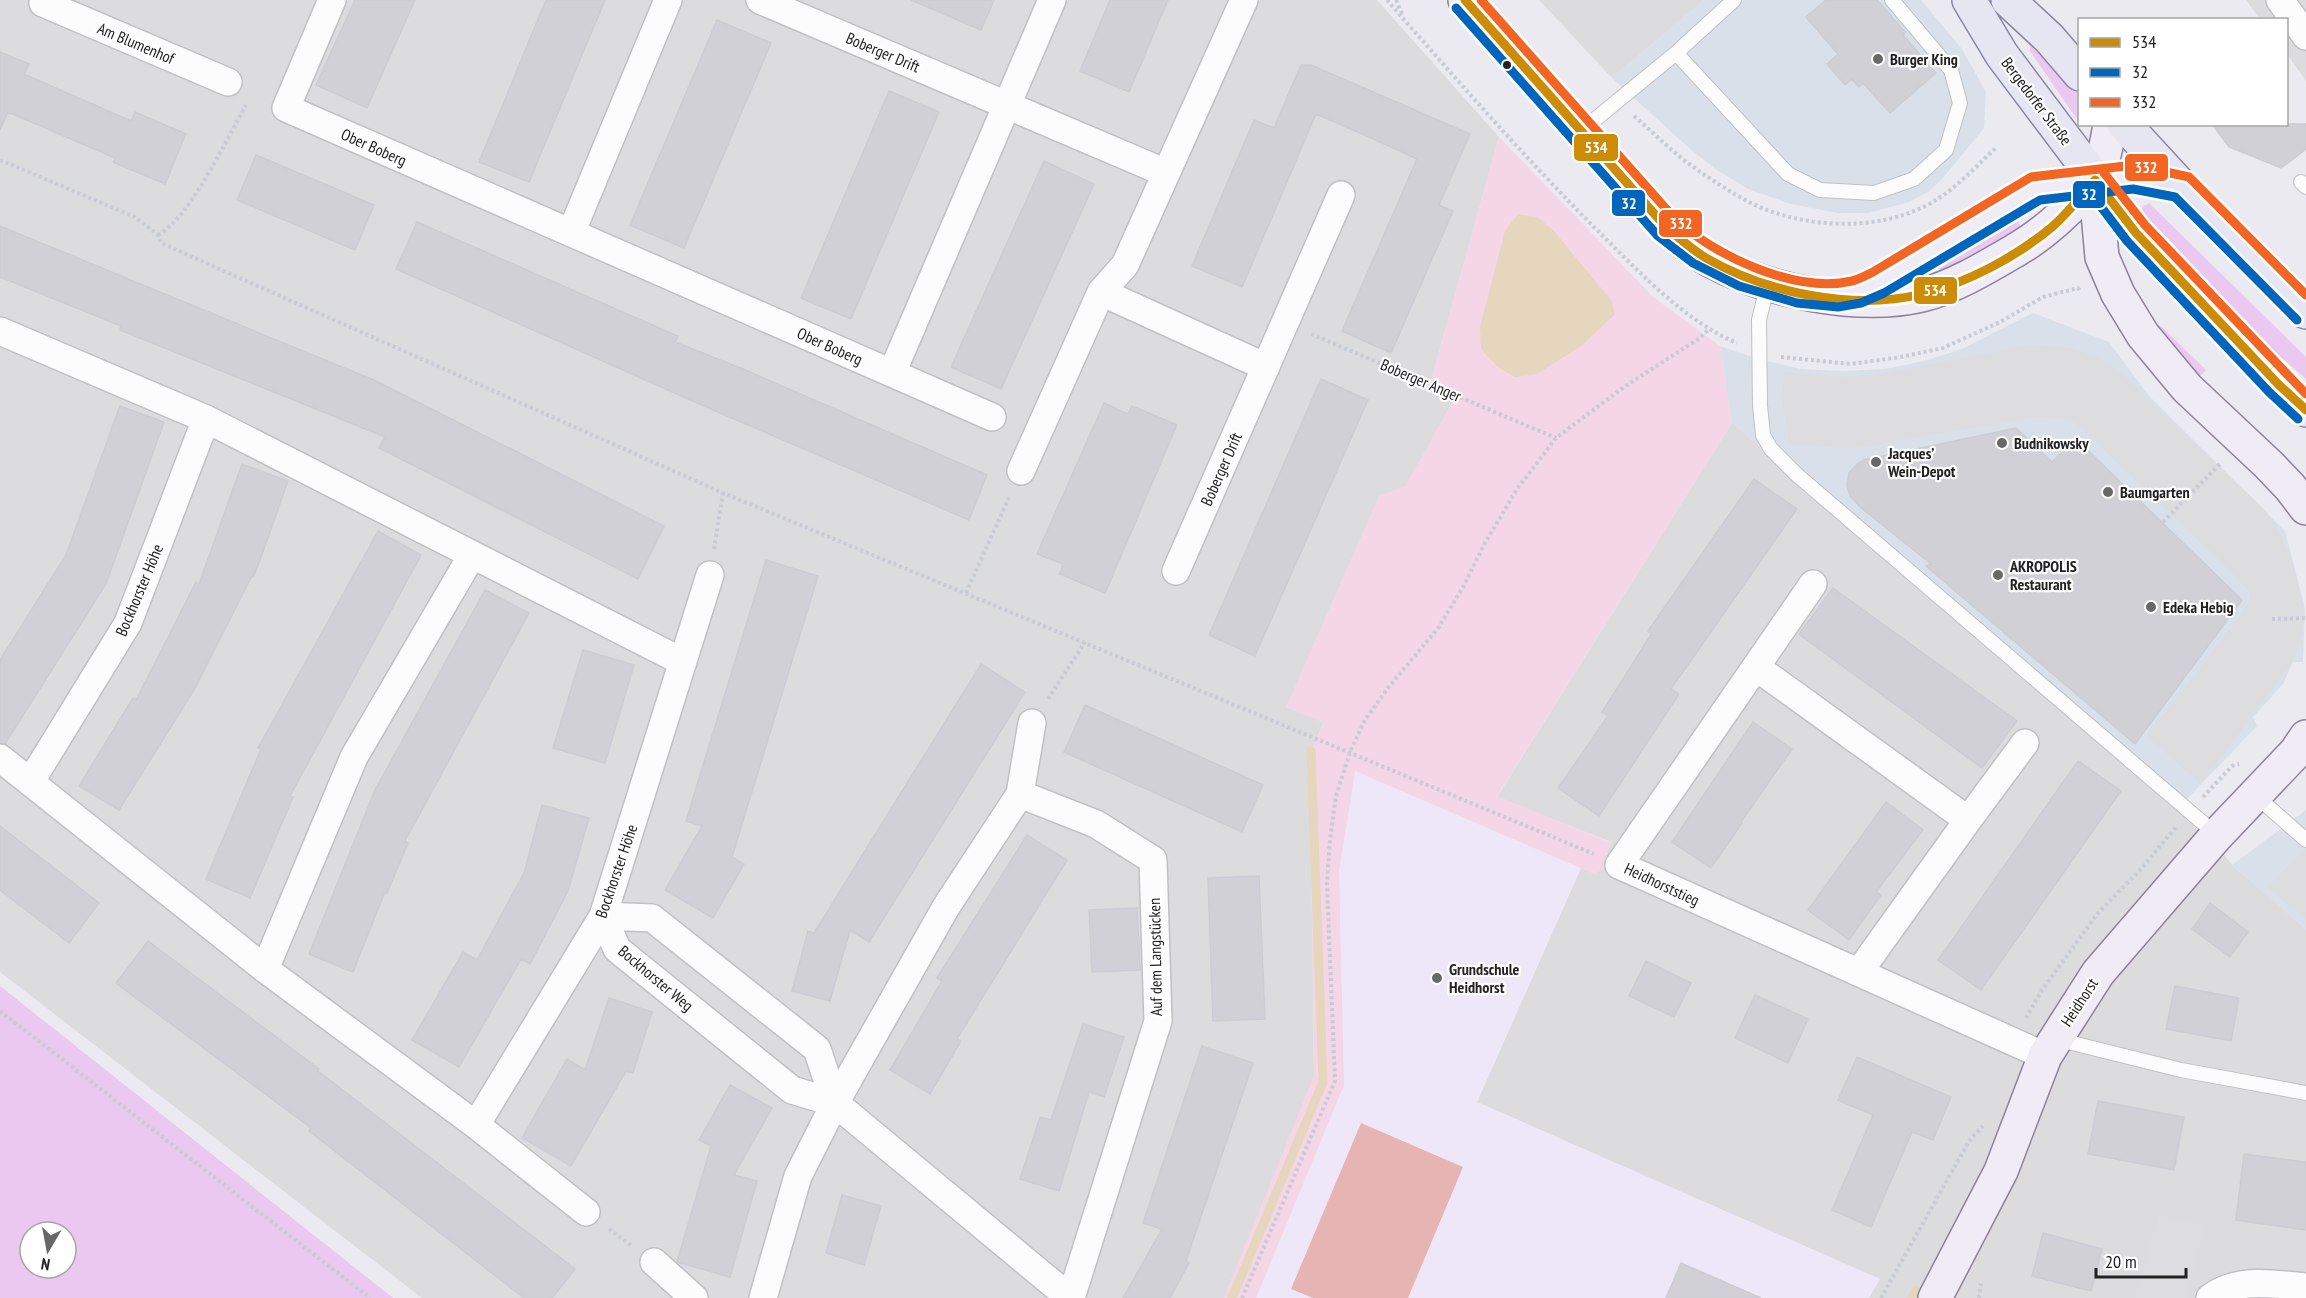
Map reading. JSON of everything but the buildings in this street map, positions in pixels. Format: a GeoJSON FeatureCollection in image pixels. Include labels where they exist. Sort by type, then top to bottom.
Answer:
{"type":"FeatureCollection","features":[{"type":"Feature","properties":{"kind":"main road"},"geometry":{"type":"LineString","coordinates":[[1465,0],[1580,132],[1666,227],[1687,246],[1733,271],[1768,283],[1827,296],[1873,300],[1898,299],[1923,294],[1998,261],[2024,246],[2061,218],[2095,180],[2105,153],[2110,126]]}},
{"type":"Feature","properties":{"kind":"main road","name":"Bergedorfer Straße"},"geometry":{"type":"LineString","coordinates":[[1969,0],[2002,55],[2136,233],[2278,384],[2306,410]]}},
{"type":"Feature","properties":{"kind":"main road"},"geometry":{"type":"LineString","coordinates":[[2008,0],[2049,38],[2078,73]]}},
{"type":"Feature","properties":{"kind":"main road"},"geometry":{"type":"LineString","coordinates":[[2126,126],[2181,186],[2306,312]]}},
{"type":"Feature","properties":{"kind":"main road"},"geometry":{"type":"LineString","coordinates":[[1827,296],[1853,293],[1879,282],[2036,188],[2133,177],[2181,186]]}},
{"type":"Feature","properties":{"kind":"main road"},"geometry":{"type":"LineString","coordinates":[[2095,180],[2102,257],[2118,294],[2143,335],[2187,388],[2244,440],[2290,487],[2306,508]]}},
{"type":"Feature","properties":{"kind":"main road","name":"Heidhorst"},"geometry":{"type":"LineString","coordinates":[[1935,1298],[2001,1171],[2050,1047],[2098,973],[2217,835],[2302,745]]}},
{"type":"Feature","properties":{"kind":"street","name":"Ober Boberg"},"geometry":{"type":"LineString","coordinates":[[332,0],[286,108],[992,417]]}},
{"type":"Feature","properties":{"kind":"street"},"geometry":{"type":"LineString","coordinates":[[571,233],[668,0]]}},
{"type":"Feature","properties":{"kind":"street","name":"Boberger Drift"},"geometry":{"type":"LineString","coordinates":[[760,0],[1166,173]]}},
{"type":"Feature","properties":{"kind":"street"},"geometry":{"type":"LineString","coordinates":[[892,373],[1053,0]]}},
{"type":"Feature","properties":{"kind":"street"},"geometry":{"type":"LineString","coordinates":[[1022,471],[1101,292],[1125,265],[1244,0]]}},
{"type":"Feature","properties":{"kind":"street"},"geometry":{"type":"LineString","coordinates":[[2280,0],[2306,36]]}},
{"type":"Feature","properties":{"kind":"street","name":"Am Blumenhof"},"geometry":{"type":"LineString","coordinates":[[42,1],[228,82]]}},
{"type":"Feature","properties":{"kind":"street","name":"Boberger Drift"},"geometry":{"type":"LineString","coordinates":[[1176,571],[1341,195]]}},
{"type":"Feature","properties":{"kind":"street"},"geometry":{"type":"LineString","coordinates":[[1101,292],[1266,367]]}},
{"type":"Feature","properties":{"kind":"street"},"geometry":{"type":"LineString","coordinates":[[0,331],[206,419],[683,662]]}},
{"type":"Feature","properties":{"kind":"street","name":"Bockhorster Höhe"},"geometry":{"type":"LineString","coordinates":[[31,781],[128,623],[206,419]]}},
{"type":"Feature","properties":{"kind":"street"},"geometry":{"type":"LineString","coordinates":[[265,969],[354,757],[472,555]]}},
{"type":"Feature","properties":{"kind":"street","name":"Bockhorster Höhe"},"geometry":{"type":"LineString","coordinates":[[476,1125],[603,916],[710,575]]}},
{"type":"Feature","properties":{"kind":"street","name":"Heidhorststieg"},"geometry":{"type":"LineString","coordinates":[[1813,584],[1618,865],[1859,972],[2050,1047]]}},
{"type":"Feature","properties":{"kind":"street"},"geometry":{"type":"LineString","coordinates":[[1756,667],[1968,820]]}},
{"type":"Feature","properties":{"kind":"street"},"geometry":{"type":"LineString","coordinates":[[763,1298],[798,1176],[835,1103],[946,908],[1020,794],[1032,723]]}},
{"type":"Feature","properties":{"kind":"street"},"geometry":{"type":"LineString","coordinates":[[1859,972],[2025,743]]}},
{"type":"Feature","properties":{"kind":"street"},"geometry":{"type":"LineString","coordinates":[[0,758],[265,969],[476,1125],[586,1212]]}},
{"type":"Feature","properties":{"kind":"street","name":"Auf dem Langstücken"},"geometry":{"type":"LineString","coordinates":[[1020,794],[1096,824],[1153,860],[1158,1021],[1070,1298]]}},
{"type":"Feature","properties":{"kind":"street","name":"Bockhorster Weg"},"geometry":{"type":"LineString","coordinates":[[835,1103],[817,1049],[652,918],[603,916],[617,949],[792,1090],[835,1103],[1070,1298]]}},
{"type":"Feature","properties":{"kind":"street"},"geometry":{"type":"LineString","coordinates":[[654,1262],[694,1298]]}},
{"type":"Feature","properties":{"kind":"street"},"geometry":{"type":"LineString","coordinates":[[2210,1298],[2223,1288],[2257,1282],[2306,1287]]}},
{"type":"Feature","properties":{"kind":"lane"},"geometry":{"type":"LineString","coordinates":[[1580,132],[1676,53],[1734,0]]}},
{"type":"Feature","properties":{"kind":"lane"},"geometry":{"type":"LineString","coordinates":[[1676,53],[1788,174],[1820,190],[1874,193],[1914,179],[1946,150],[1960,103],[1951,70],[1892,0]]}},
{"type":"Feature","properties":{"kind":"lane"},"geometry":{"type":"LineString","coordinates":[[1768,283],[1759,320],[1760,406],[1763,435],[1771,449],[1796,474],[2217,835]]}},
{"type":"Feature","properties":{"kind":"lane"},"geometry":{"type":"LineString","coordinates":[[2255,795],[2306,840]]}},
{"type":"Feature","properties":{"kind":"lane"},"geometry":{"type":"LineString","coordinates":[[2050,1047],[2306,1093]]}},
{"type":"Feature","properties":{"kind":"path"},"geometry":{"type":"LineString","coordinates":[[1387,0],[1404,20],[1396,0]]}},
{"type":"Feature","properties":{"kind":"path"},"geometry":{"type":"LineString","coordinates":[[158,235],[165,231],[186,209],[247,103]]}},
{"type":"Feature","properties":{"kind":"path"},"geometry":{"type":"LineString","coordinates":[[0,160],[135,217],[158,235],[161,243],[723,493],[1618,865]]}},
{"type":"Feature","properties":{"kind":"path","name":"Boberger Anger"},"geometry":{"type":"LineString","coordinates":[[1285,323],[1557,438]]}},
{"type":"Feature","properties":{"kind":"path"},"geometry":{"type":"LineString","coordinates":[[1242,1298],[1335,1081],[1327,884],[1336,796],[1350,752],[1365,720],[1388,688],[1439,627],[1517,489],[1557,438],[1624,387],[1700,338],[1709,329]]}},
{"type":"Feature","properties":{"kind":"path"},"geometry":{"type":"LineString","coordinates":[[2163,522],[2244,440]]}},
{"type":"Feature","properties":{"kind":"path"},"geometry":{"type":"LineString","coordinates":[[966,593],[1022,471]]}},
{"type":"Feature","properties":{"kind":"path"},"geometry":{"type":"LineString","coordinates":[[710,575],[723,493]]}},
{"type":"Feature","properties":{"kind":"path"},"geometry":{"type":"LineString","coordinates":[[2272,620],[2306,618]]}},
{"type":"Feature","properties":{"kind":"path"},"geometry":{"type":"LineString","coordinates":[[1032,723],[1085,642]]}},
{"type":"Feature","properties":{"kind":"path"},"geometry":{"type":"LineString","coordinates":[[0,1011],[370,1298]]}},
{"type":"Feature","properties":{"kind":"path"},"geometry":{"type":"LineString","coordinates":[[1881,1298],[1969,1141],[1988,1119]]}},
{"type":"Feature","properties":{"kind":"path"},"geometry":{"type":"LineString","coordinates":[[586,1212],[654,1262]]}},
{"type":"Feature","properties":{"kind":"shaded area"},"geometry":{"type":"Polygon","coordinates":[[[0,0],[1377,0],[1499,137],[1429,388],[1453,401],[1286,707],[1324,722],[1310,752],[1314,1077],[1224,1298],[422,1298],[0,972],[0,0]]]}},
{"type":"Feature","properties":{"kind":"shaded area"},"geometry":{"type":"Polygon","coordinates":[[[1539,0],[1704,0],[1612,78],[1539,0]]]}},
{"type":"Feature","properties":{"kind":"shaded area"},"geometry":{"type":"Polygon","coordinates":[[[1704,0],[1921,0],[1962,49],[1986,92],[1984,128],[1942,179],[1928,192],[1909,202],[1868,213],[1838,213],[1791,204],[1748,189],[1717,170],[1689,148],[1612,78],[1704,0]]]}},
{"type":"Feature","properties":{"kind":"shaded area"},"geometry":{"type":"Polygon","coordinates":[[[2246,0],[2306,0],[2306,81],[2288,55],[2288,18],[2259,18],[2246,0]]]}},
{"type":"Feature","properties":{"kind":"shaded area"},"geometry":{"type":"Polygon","coordinates":[[[2030,45],[2036,46],[2073,84],[2078,93],[2078,121],[2030,51],[2030,45]]]}},
{"type":"Feature","properties":{"kind":"shaded area"},"geometry":{"type":"Polygon","coordinates":[[[1499,137],[1653,297],[1720,346],[1732,423],[1497,796],[1611,843],[1597,875],[1355,771],[1339,871],[1344,1085],[1256,1298],[1224,1298],[1314,1076],[1310,752],[1324,723],[1286,707],[1379,496],[1405,486],[1453,401],[1429,388],[1499,137]]]}},
{"type":"Feature","properties":{"kind":"shaded area"},"geometry":{"type":"Polygon","coordinates":[[[2149,203],[2306,357],[2306,379],[2257,336],[2178,257],[2143,213],[2142,207],[2149,203]]]}},
{"type":"Feature","properties":{"kind":"shaded area"},"geometry":{"type":"Polygon","coordinates":[[[1518,214],[1537,217],[1553,230],[1611,300],[1615,314],[1581,346],[1537,374],[1515,377],[1498,367],[1481,349],[1480,327],[1505,231],[1518,214]]]}},
{"type":"Feature","properties":{"kind":"shaded area"},"geometry":{"type":"Polygon","coordinates":[[[2015,217],[2022,228],[1943,270],[1937,268],[1936,265],[2015,217]]]}},
{"type":"Feature","properties":{"kind":"shaded area"},"geometry":{"type":"Polygon","coordinates":[[[2033,313],[2109,342],[2149,396],[2285,531],[2305,608],[2303,662],[2293,662],[2283,684],[2253,717],[2257,726],[2184,802],[1732,423],[1720,346],[1758,359],[1801,369],[1843,371],[1885,369],[1924,361],[1962,349],[2033,313]]]}},
{"type":"Feature","properties":{"kind":"shaded area"},"geometry":{"type":"Polygon","coordinates":[[[2154,324],[2162,327],[2206,370],[2194,382],[2154,324]]]}},
{"type":"Feature","properties":{"kind":"shaded area"},"geometry":{"type":"Polygon","coordinates":[[[2045,345],[2074,349],[2097,357],[2121,373],[2266,511],[2280,533],[2293,564],[2305,615],[2300,643],[2293,661],[2201,784],[2147,736],[2239,617],[2249,602],[2250,593],[2235,575],[2077,424],[2061,418],[2033,417],[1864,447],[1840,448],[1789,444],[1782,396],[1785,372],[1840,377],[1881,374],[2025,346],[2045,345]]]}},
{"type":"Feature","properties":{"kind":"shaded area"},"geometry":{"type":"Polygon","coordinates":[[[1732,423],[2184,802],[2232,865],[2306,929],[2306,1298],[1869,1298],[1879,1279],[1477,1102],[1581,868],[1597,875],[1611,842],[1497,797],[1732,423]]]}},
{"type":"Feature","properties":{"kind":"shaded area","name":"Grundschule Heidhorst"},"geometry":{"type":"Polygon","coordinates":[[[1355,771],[1581,868],[1477,1102],[1880,1279],[1869,1298],[1256,1298],[1344,1085],[1339,871],[1355,771]]]}},
{"type":"Feature","properties":{"kind":"shaded area"},"geometry":{"type":"Polygon","coordinates":[[[2306,810],[2306,929],[2232,865],[2306,810]]]}},
{"type":"Feature","properties":{"kind":"shaded area"},"geometry":{"type":"Polygon","coordinates":[[[2306,849],[2306,920],[2267,887],[2306,849]]]}},
{"type":"Feature","properties":{"kind":"shaded area"},"geometry":{"type":"Polygon","coordinates":[[[0,986],[393,1298],[0,1298],[0,986]]]}},
{"type":"Feature","properties":{"kind":"shaded area"},"geometry":{"type":"Polygon","coordinates":[[[1361,1123],[1463,1167],[1408,1298],[1313,1298],[1291,1289],[1361,1123]]]}},
{"type":"Feature","properties":{"kind":"shaded area"},"geometry":{"type":"Polygon","coordinates":[[[2159,1215],[2206,1226],[2185,1298],[2135,1298],[2159,1215]]]}},
{"type":"Feature","properties":{"kind":"waterway"},"geometry":{"type":"LineString","coordinates":[[1232,1298],[1323,1082],[1311,751]]}},
{"type":"Feature","properties":{"kind":"waterway"},"geometry":{"type":"LineString","coordinates":[[1912,1298],[1916,1290]]}},
{"type":"Feature","properties":{"kind":"transit line","name":"534"},"geometry":{"type":"LineString","coordinates":[[1465,0],[1666,227],[1706,258],[1756,281],[1783,289],[1811,296],[1868,300],[1895,299],[1939,289],[1990,268],[2023,249],[2064,216],[2095,180]]}},
{"type":"Feature","properties":{"kind":"transit line","name":"332"},"geometry":{"type":"LineString","coordinates":[[1481,0],[1675,219],[1712,246],[1758,269],[1806,282],[1830,284],[1852,281],[1873,272],[2031,177],[2134,165],[2189,177],[2306,295]]}},
{"type":"Feature","properties":{"kind":"transit line","name":"32"},"geometry":{"type":"LineString","coordinates":[[1456,8],[1658,236],[1693,263],[1739,286],[1797,303],[1838,307],[1861,303],[1884,293],[2040,200],[2133,189],[2175,197],[2297,320]]}},
{"type":"Feature","properties":{"kind":"transit line","name":"332"},"geometry":{"type":"LineString","coordinates":[[2104,173],[2145,225],[2306,394]]}},
{"type":"Feature","properties":{"kind":"transit line","name":"534"},"geometry":{"type":"LineString","coordinates":[[2095,180],[2136,233],[2278,384],[2306,410]]}},
{"type":"Feature","properties":{"kind":"transit line","name":"32"},"geometry":{"type":"LineString","coordinates":[[2086,187],[2127,241],[2269,392],[2298,419]]}},
{"type":"Feature","properties":{"kind":"place","name":"Burger King"},"geometry":{"type":"Point","coordinates":[1878,59]}},
{"type":"Feature","properties":{"kind":"place","name":"Budnikowsky"},"geometry":{"type":"Point","coordinates":[2002,443]}},
{"type":"Feature","properties":{"kind":"place","name":"Jacques’ Wein-Depot"},"geometry":{"type":"Point","coordinates":[1876,462]}},
{"type":"Feature","properties":{"kind":"place","name":"Baumgarten"},"geometry":{"type":"Point","coordinates":[2108,492]}},
{"type":"Feature","properties":{"kind":"place","name":"AKROPOLIS Restaurant"},"geometry":{"type":"Point","coordinates":[1998,575]}},
{"type":"Feature","properties":{"kind":"place","name":"Edeka Hebig"},"geometry":{"type":"Point","coordinates":[2151,607]}},
{"type":"Feature","properties":{"kind":"place","name":"Grundschule Heidhorst"},"geometry":{"type":"Point","coordinates":[1437,978]}}]}
